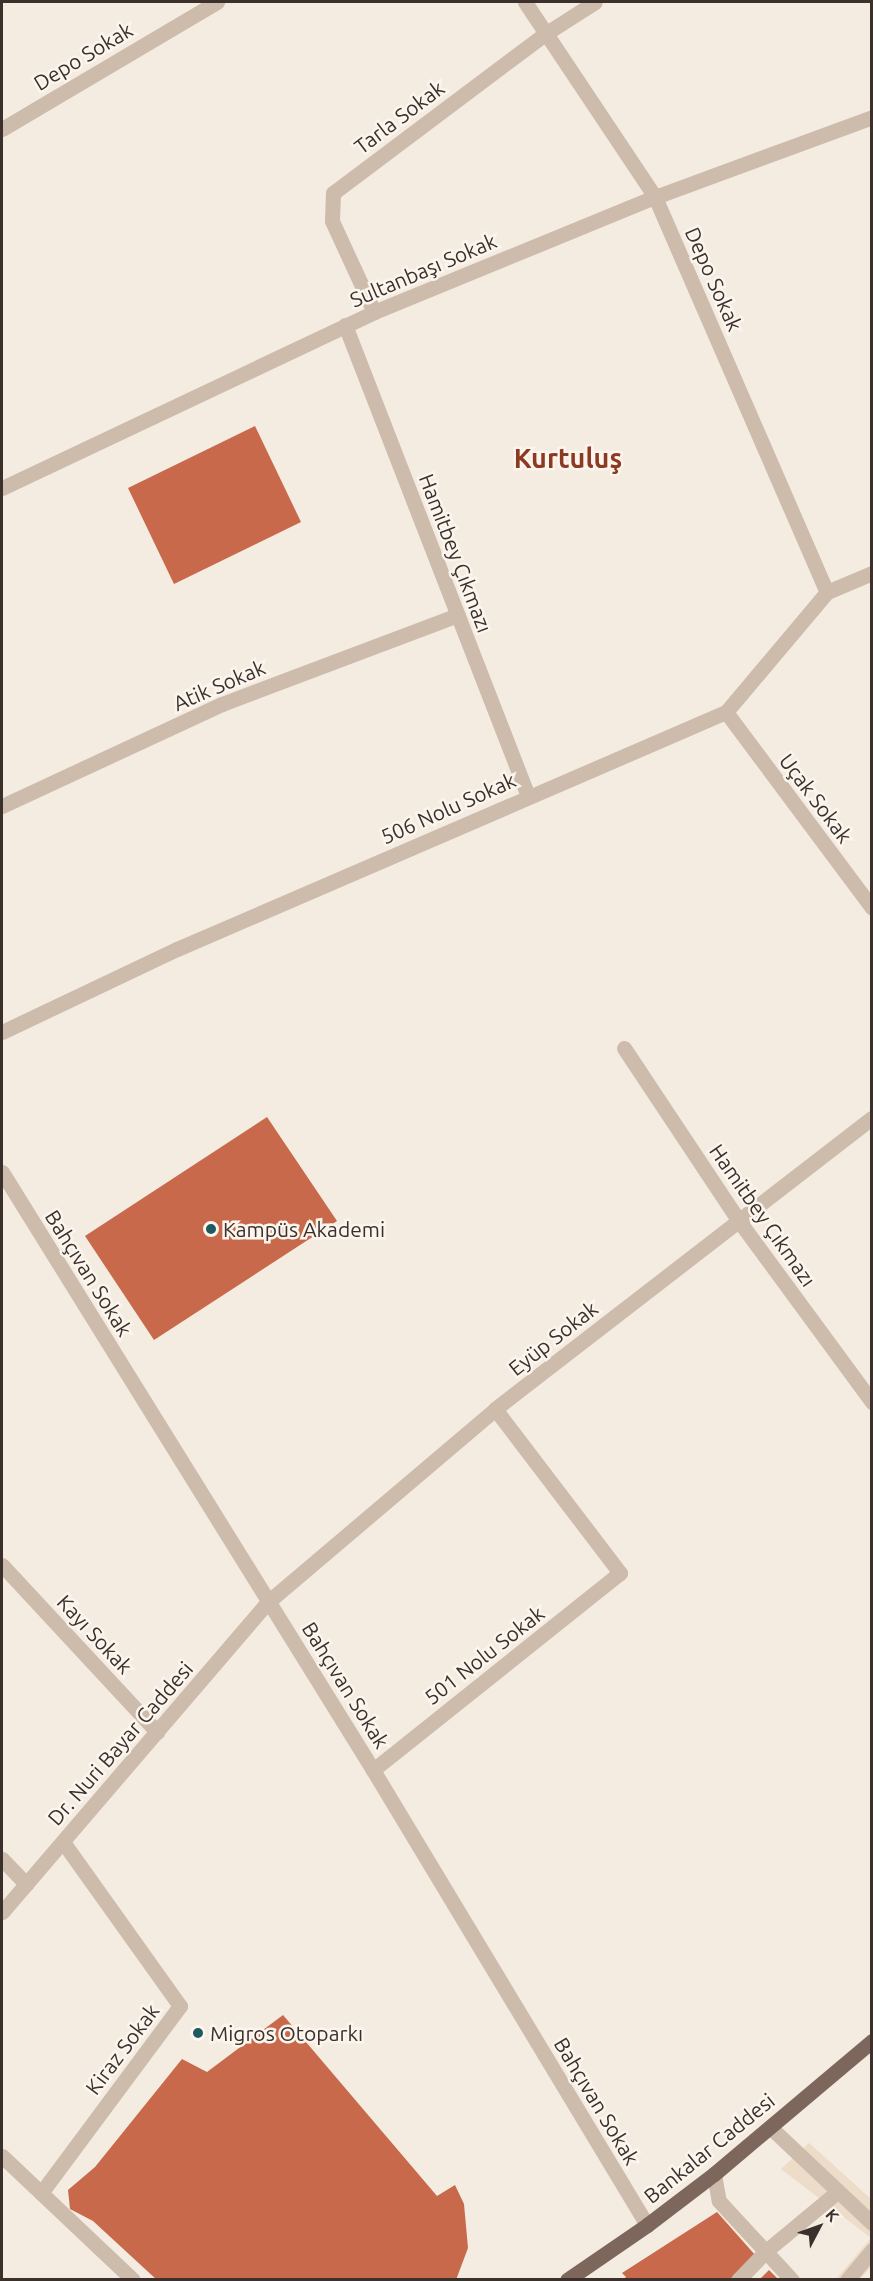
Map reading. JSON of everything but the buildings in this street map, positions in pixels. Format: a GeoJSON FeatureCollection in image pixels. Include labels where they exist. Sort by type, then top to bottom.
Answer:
{"type":"FeatureCollection","features":[{"type":"Feature","properties":{"kind":"main road","name":"Bankalar Caddesi"},"geometry":{"type":"LineString","coordinates":[[567,2280],[647,2225],[714,2174],[872,2041]]}},
{"type":"Feature","properties":{"kind":"street","name":"Depo Sokak"},"geometry":{"type":"LineString","coordinates":[[2,129],[217,2]]}},
{"type":"Feature","properties":{"kind":"street","name":"Depo Sokak"},"geometry":{"type":"LineString","coordinates":[[525,2],[655,197],[827,592]]}},
{"type":"Feature","properties":{"kind":"street","name":"Tarla Sokak"},"geometry":{"type":"LineString","coordinates":[[374,312],[332,221],[333,193],[545,34],[595,2]]}},
{"type":"Feature","properties":{"kind":"street","name":"Sultanbaşı Sokak"},"geometry":{"type":"LineString","coordinates":[[2,488],[374,312],[655,197],[872,117]]}},
{"type":"Feature","properties":{"kind":"street","name":"Hamitbey Çıkmazı"},"geometry":{"type":"LineString","coordinates":[[345,325],[528,796]]}},
{"type":"Feature","properties":{"kind":"street","name":"506 Nolu Sokak"},"geometry":{"type":"LineString","coordinates":[[2,1032],[177,949],[726,712],[827,592],[872,573]]}},
{"type":"Feature","properties":{"kind":"street","name":"Atik Sokak"},"geometry":{"type":"LineString","coordinates":[[2,806],[222,704],[458,615]]}},
{"type":"Feature","properties":{"kind":"street","name":"Uçak Sokak"},"geometry":{"type":"LineString","coordinates":[[726,712],[872,908]]}},
{"type":"Feature","properties":{"kind":"street","name":"Hamitbey Çıkmazı"},"geometry":{"type":"LineString","coordinates":[[624,1048],[739,1221],[872,1402]]}},
{"type":"Feature","properties":{"kind":"street","name":"Eyüp Sokak"},"geometry":{"type":"LineString","coordinates":[[269,1600],[495,1409],[872,1118]]}},
{"type":"Feature","properties":{"kind":"street","name":"Bahçıvan Sokak"},"geometry":{"type":"LineString","coordinates":[[2,1172],[374,1770],[647,2225]]}},
{"type":"Feature","properties":{"kind":"street","name":"501 Nolu Sokak"},"geometry":{"type":"LineString","coordinates":[[374,1770],[620,1574],[495,1409]]}},
{"type":"Feature","properties":{"kind":"street","name":"Kayı Sokak"},"geometry":{"type":"LineString","coordinates":[[2,1565],[157,1732]]}},
{"type":"Feature","properties":{"kind":"street","name":"Dr. Nuri Bayar Caddesi"},"geometry":{"type":"LineString","coordinates":[[2,1912],[269,1600]]}},
{"type":"Feature","properties":{"kind":"street","name":"Kiraz Sokak"},"geometry":{"type":"LineString","coordinates":[[41,2193],[180,2006],[63,1842]]}},
{"type":"Feature","properties":{"kind":"street"},"geometry":{"type":"LineString","coordinates":[[2,1859],[26,1884]]}},
{"type":"Feature","properties":{"kind":"street"},"geometry":{"type":"LineString","coordinates":[[770,2127],[872,2223]]}},
{"type":"Feature","properties":{"kind":"street"},"geometry":{"type":"LineString","coordinates":[[2,2156],[133,2280]]}},
{"type":"Feature","properties":{"kind":"street"},"geometry":{"type":"LineString","coordinates":[[714,2174],[719,2201],[792,2280]]}},
{"type":"Feature","properties":{"kind":"street"},"geometry":{"type":"LineString","coordinates":[[738,2280],[766,2251],[837,2192]]}},
{"type":"Feature","properties":{"kind":"street"},"geometry":{"type":"LineString","coordinates":[[847,2280],[872,2250]]}},
{"type":"Feature","properties":{"kind":"shaded area"},"geometry":{"type":"Polygon","coordinates":[[[809,2143],[871,2199],[871,2238],[781,2169],[809,2143]]]}},
{"type":"Feature","properties":{"kind":"shaded area"},"geometry":{"type":"Polygon","coordinates":[[[871,2238],[871,2267],[860,2279],[836,2279],[871,2238]]]}},
{"type":"Feature","properties":{"kind":"place","name":"Kampüs Akademi"},"geometry":{"type":"Point","coordinates":[211,1229]}},
{"type":"Feature","properties":{"kind":"place","name":"Migros Otoparkı"},"geometry":{"type":"Point","coordinates":[198,2033]}},
{"type":"Feature","properties":{"kind":"district","name":"Kurtuluş"},"geometry":{"type":"Point","coordinates":[568,459]}}]}
